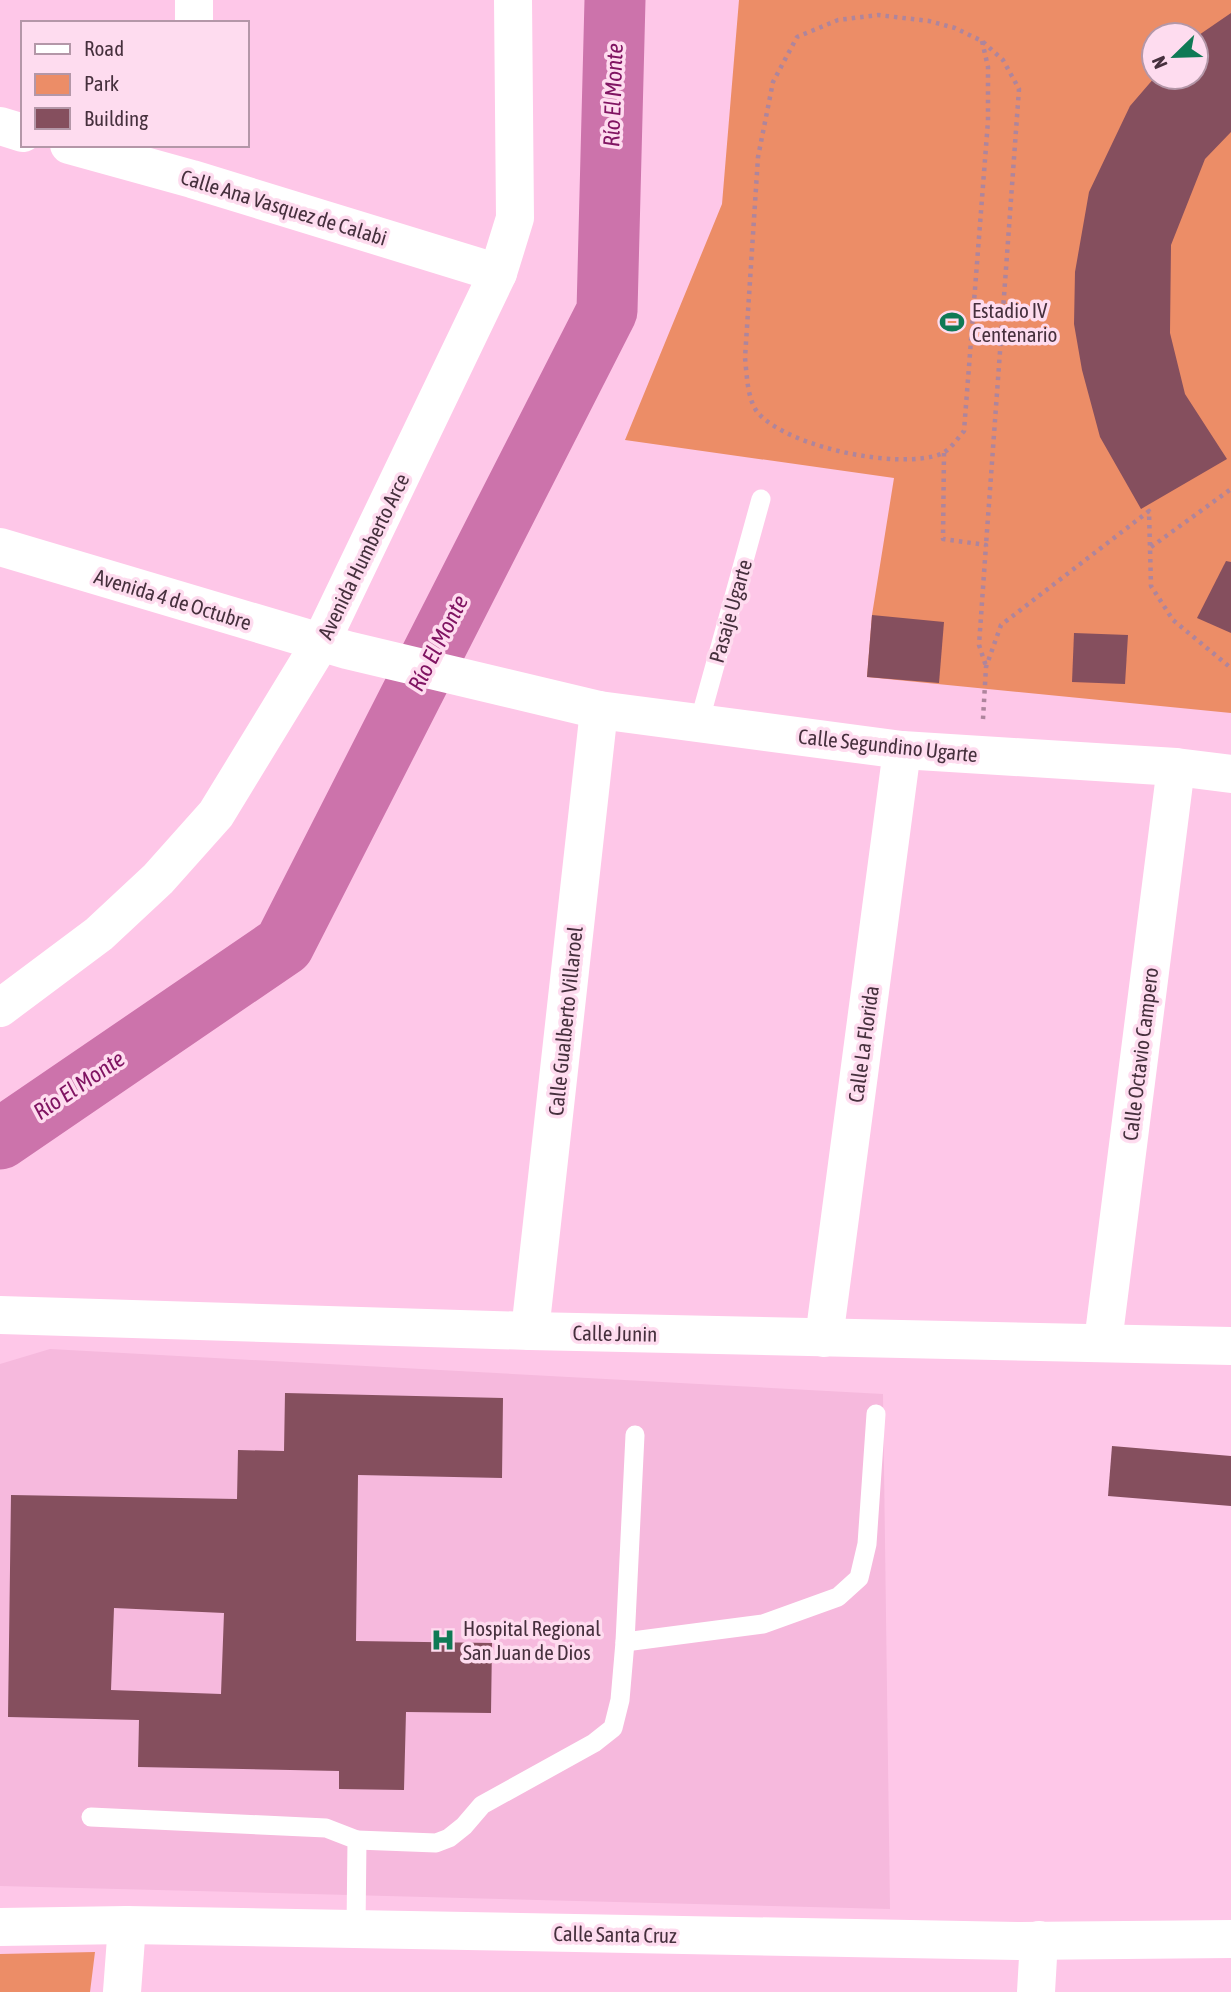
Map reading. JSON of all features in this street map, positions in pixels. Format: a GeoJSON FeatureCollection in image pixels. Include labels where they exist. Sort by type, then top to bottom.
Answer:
{"type":"FeatureCollection","features":[{"type":"Feature","properties":{"kind":"street"},"geometry":{"type":"LineString","coordinates":[[194,0],[194,21]]}},
{"type":"Feature","properties":{"kind":"street","name":"Avenida Humberto Arce"},"geometry":{"type":"LineString","coordinates":[[0,1008],[99,934],[158,879],[216,814],[334,646],[498,273],[515,218],[513,0]]}},
{"type":"Feature","properties":{"kind":"street"},"geometry":{"type":"LineString","coordinates":[[0,126],[21,132]]}},
{"type":"Feature","properties":{"kind":"street","name":"Calle Ana Vasquez de Calabi"},"geometry":{"type":"LineString","coordinates":[[83,147],[192,162],[498,273]]}},
{"type":"Feature","properties":{"kind":"street","name":"Avenida 4 de Octubre"},"geometry":{"type":"LineString","coordinates":[[0,547],[334,646],[546,698]]}},
{"type":"Feature","properties":{"kind":"street","name":"Calle Segundino Ugarte"},"geometry":{"type":"LineString","coordinates":[[546,698],[599,710],[902,750],[1176,767],[1231,774]]}},
{"type":"Feature","properties":{"kind":"street","name":"Calle Gualberto Villaroel"},"geometry":{"type":"LineString","coordinates":[[530,1331],[599,710]]}},
{"type":"Feature","properties":{"kind":"street","name":"Calle La Florida"},"geometry":{"type":"LineString","coordinates":[[824,1338],[902,750]]}},
{"type":"Feature","properties":{"kind":"street","name":"Calle Octavio Campero"},"geometry":{"type":"LineString","coordinates":[[1103,1342],[1176,767]]}},
{"type":"Feature","properties":{"kind":"street","name":"Calle Junin"},"geometry":{"type":"LineString","coordinates":[[0,1315],[530,1331],[1231,1346]]}},
{"type":"Feature","properties":{"kind":"street"},"geometry":{"type":"LineString","coordinates":[[121,1992],[127,1925]]}},
{"type":"Feature","properties":{"kind":"street","name":"Calle Santa Cruz"},"geometry":{"type":"LineString","coordinates":[[0,1927],[127,1925],[1039,1940],[1231,1939]]}},
{"type":"Feature","properties":{"kind":"street"},"geometry":{"type":"LineString","coordinates":[[1036,1992],[1039,1940]]}},
{"type":"Feature","properties":{"kind":"lane","name":"Pasaje Ugarte"},"geometry":{"type":"LineString","coordinates":[[699,723],[761,499]]}},
{"type":"Feature","properties":{"kind":"lane"},"geometry":{"type":"LineString","coordinates":[[625,1642],[763,1623],[838,1597],[859,1578],[867,1544],[876,1413]]}},
{"type":"Feature","properties":{"kind":"lane"},"geometry":{"type":"LineString","coordinates":[[91,1817],[326,1828],[357,1840],[436,1843],[449,1838],[464,1826],[482,1805],[594,1743],[613,1728],[620,1700],[635,1435]]}},
{"type":"Feature","properties":{"kind":"lane"},"geometry":{"type":"LineString","coordinates":[[356,1929],[357,1840]]}},
{"type":"Feature","properties":{"kind":"path"},"geometry":{"type":"LineString","coordinates":[[982,41],[988,67],[988,121],[964,431],[944,453],[913,460],[833,451],[785,432],[758,413],[748,388],[745,358],[758,157],[773,82],[797,37],[838,20],[878,15],[929,21],[956,28],[982,41],[1003,60],[1019,89],[979,645],[986,667]]}},
{"type":"Feature","properties":{"kind":"path"},"geometry":{"type":"LineString","coordinates":[[944,453],[943,539],[986,545]]}},
{"type":"Feature","properties":{"kind":"path"},"geometry":{"type":"LineString","coordinates":[[1150,548],[1231,489]]}},
{"type":"Feature","properties":{"kind":"path"},"geometry":{"type":"LineString","coordinates":[[981,755],[986,667],[1001,625],[1149,511],[1151,586],[1173,620],[1231,668]]}},
{"type":"Feature","properties":{"kind":"shaded area","name":"Hospital Regional San Juan de Dios"},"geometry":{"type":"Polygon","coordinates":[[[50,1349],[883,1394],[890,1909],[0,1886],[0,1364],[50,1349]]]}},
{"type":"Feature","properties":{"kind":"green space","name":"Estadio IV Centenario"},"geometry":{"type":"Polygon","coordinates":[[[739,0],[1231,0],[1231,713],[867,677],[872,615],[894,478],[625,440],[722,204],[739,0]]]}},
{"type":"Feature","properties":{"kind":"green space"},"geometry":{"type":"Polygon","coordinates":[[[95,1952],[90,1992],[0,1992],[0,1954],[95,1952]]]}},
{"type":"Feature","properties":{"kind":"building"},"geometry":{"type":"Polygon","coordinates":[[[1231,13],[1231,132],[1205,159],[1171,245],[1170,333],[1185,394],[1227,459],[1141,509],[1100,437],[1082,370],[1074,324],[1075,272],[1089,192],[1130,106],[1143,91],[1210,91],[1210,27],[1231,13]]]}},
{"type":"Feature","properties":{"kind":"building"},"geometry":{"type":"Polygon","coordinates":[[[1226,561],[1231,562],[1231,633],[1197,618],[1226,561]]]}},
{"type":"Feature","properties":{"kind":"building"},"geometry":{"type":"Polygon","coordinates":[[[872,615],[944,622],[939,683],[867,677],[872,615]]]}},
{"type":"Feature","properties":{"kind":"building"},"geometry":{"type":"Polygon","coordinates":[[[1074,633],[1128,635],[1125,684],[1072,682],[1074,633]]]}},
{"type":"Feature","properties":{"kind":"building"},"geometry":{"type":"Polygon","coordinates":[[[285,1393],[503,1398],[502,1478],[358,1475],[356,1641],[492,1643],[491,1713],[406,1712],[404,1790],[339,1789],[339,1771],[138,1767],[139,1720],[8,1717],[11,1495],[237,1499],[238,1450],[284,1451],[285,1393]],[[114,1608],[111,1690],[221,1694],[224,1613],[114,1608]]]}},
{"type":"Feature","properties":{"kind":"building"},"geometry":{"type":"Polygon","coordinates":[[[1112,1446],[1231,1456],[1231,1506],[1108,1496],[1112,1446]]]}},
{"type":"Feature","properties":{"kind":"waterway","name":"Río El Monte"},"geometry":{"type":"LineString","coordinates":[[0,1139],[284,945],[607,311],[615,0]]}},
{"type":"Feature","properties":{"kind":"place","name":"Estadio IV Centenario"},"geometry":{"type":"Point","coordinates":[952,322]}},
{"type":"Feature","properties":{"kind":"place","name":"Hospital Regional San Juan de Dios"},"geometry":{"type":"Point","coordinates":[443,1640]}}]}
